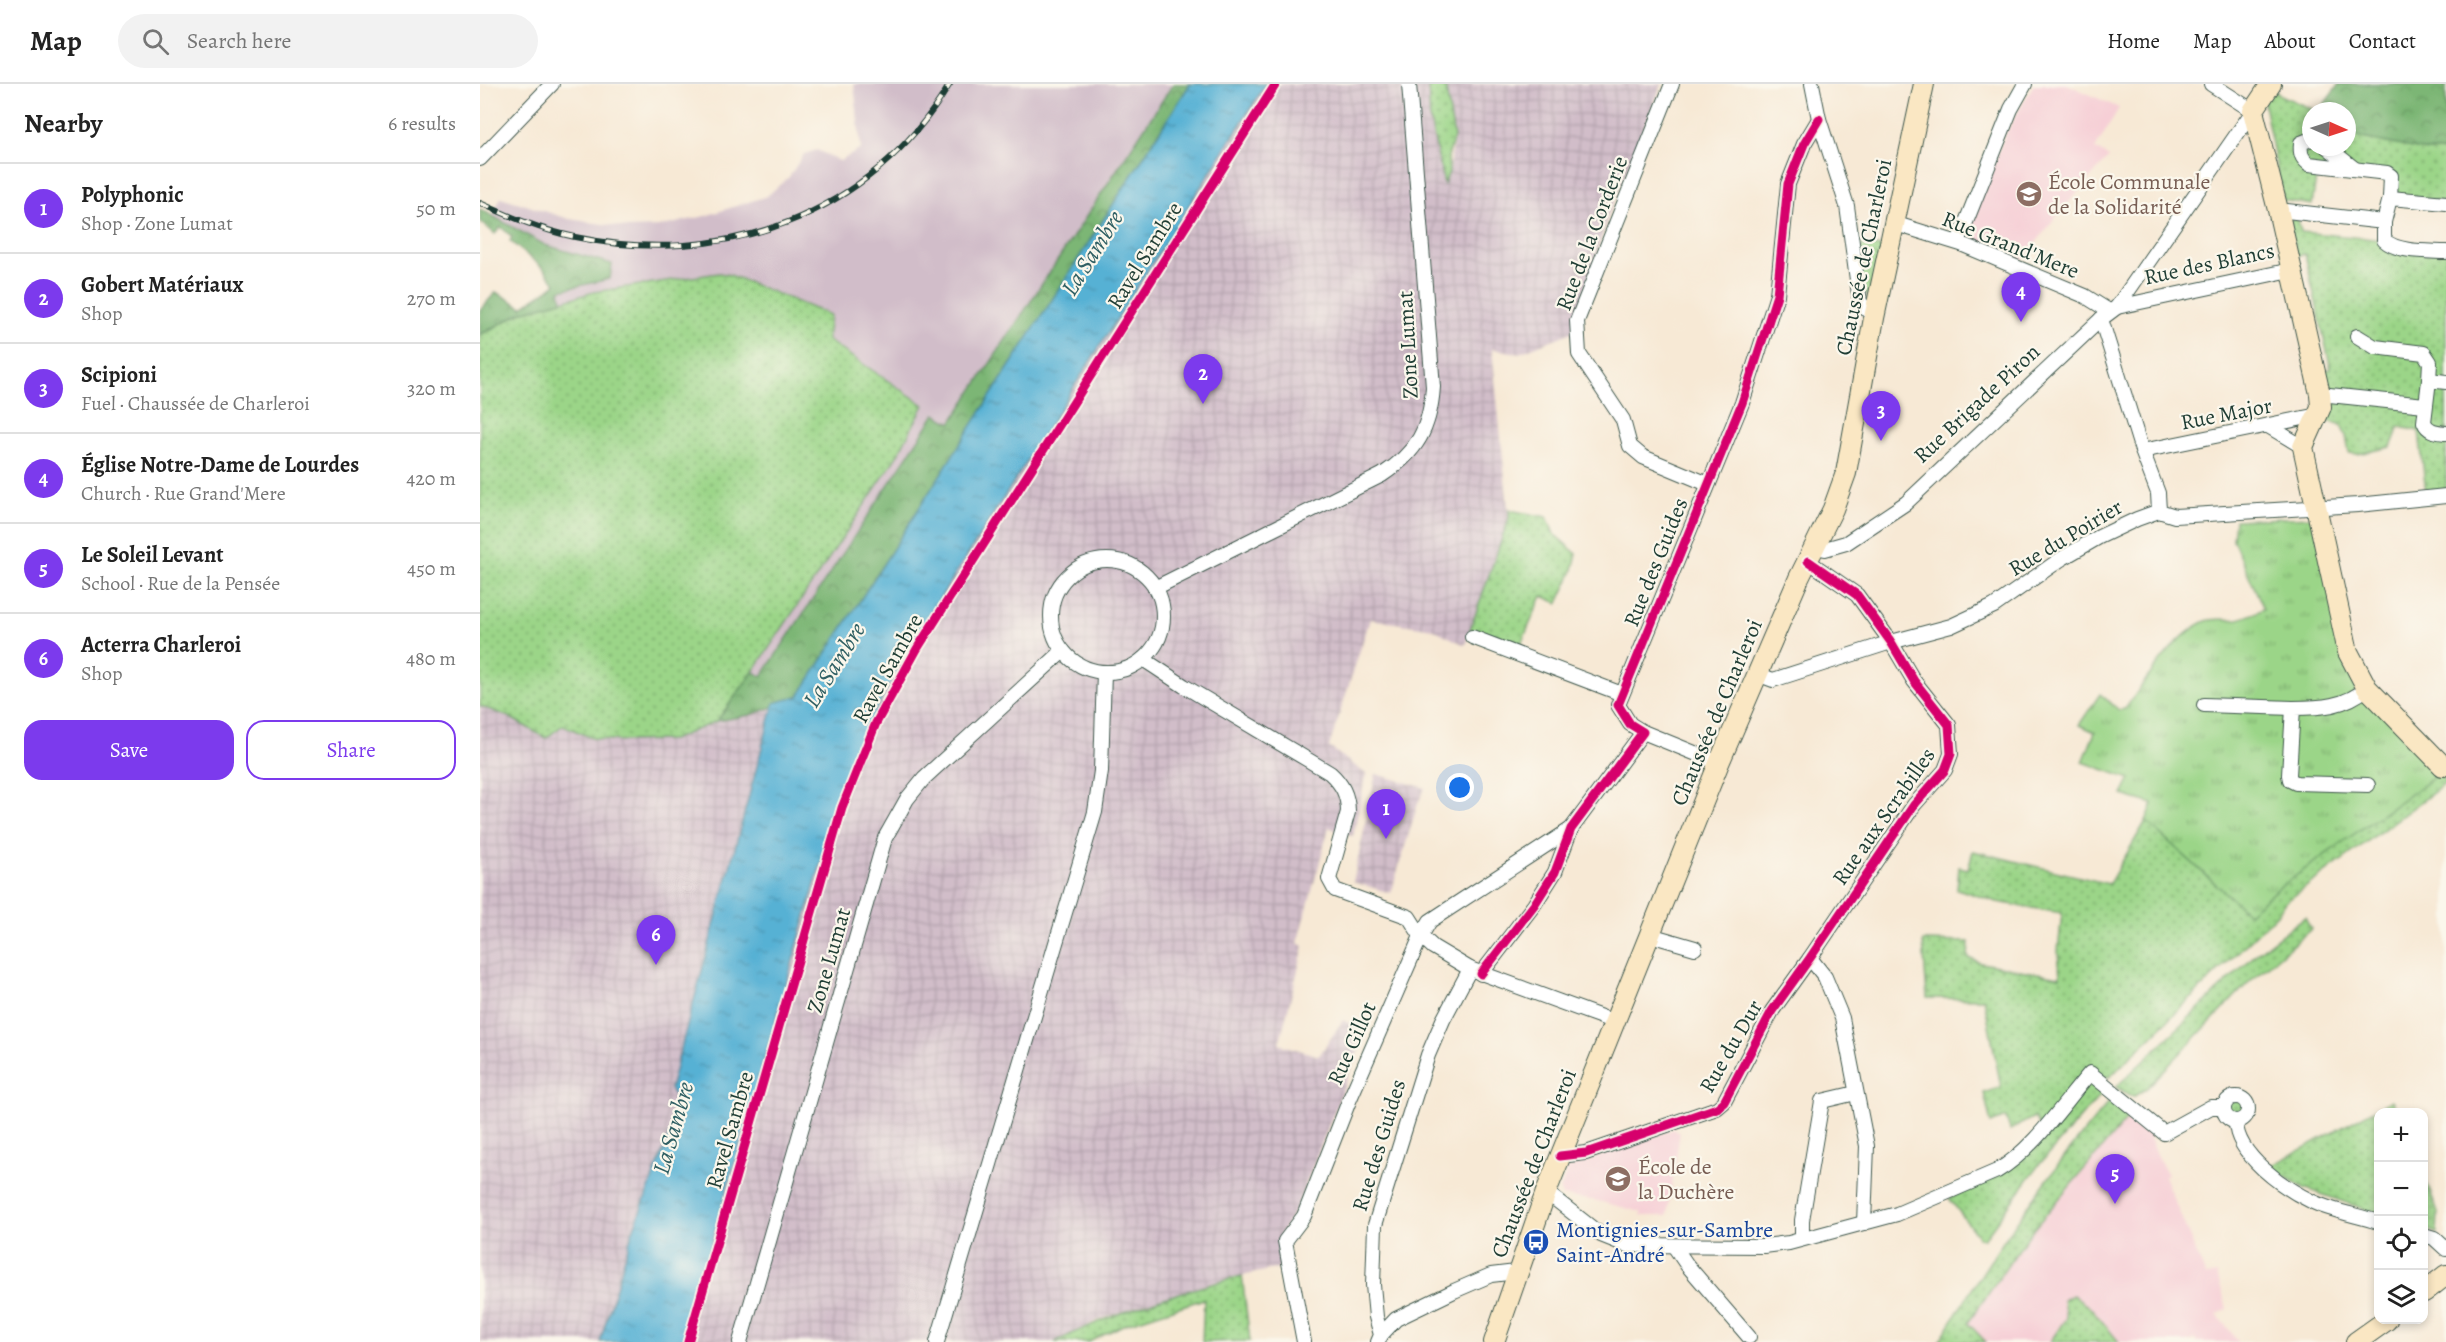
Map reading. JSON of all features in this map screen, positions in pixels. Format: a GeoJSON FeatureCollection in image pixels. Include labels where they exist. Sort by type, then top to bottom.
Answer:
{"type":"FeatureCollection","features":[{"type":"Feature","properties":{"kind":"main road","name":"Chaussée de Charleroi"},"geometry":{"type":"LineString","coordinates":[[1494,1342],[1516,1272],[1546,1192],[1719,763],[1846,473],[1893,222],[1924,84]]}},
{"type":"Feature","properties":{"kind":"main road","name":"Rue Brigade Piron"},"geometry":{"type":"LineString","coordinates":[[2253,111],[2271,84]]}},
{"type":"Feature","properties":{"kind":"main road","name":"Rue des Blancs"},"geometry":{"type":"LineString","coordinates":[[2253,111],[2291,270]]}},
{"type":"Feature","properties":{"kind":"main road"},"geometry":{"type":"LineString","coordinates":[[2291,270],[2320,394],[2321,407],[2303,447],[2314,507],[2348,652],[2367,688],[2445,768]]}},
{"type":"Feature","properties":{"kind":"main road"},"geometry":{"type":"LineString","coordinates":[[2428,1289],[2446,1275]]}},
{"type":"Feature","properties":{"kind":"main road"},"geometry":{"type":"LineString","coordinates":[[2356,1342],[2381,1324]]}},
{"type":"Feature","properties":{"kind":"street"},"geometry":{"type":"LineString","coordinates":[[480,159],[552,84]]}},
{"type":"Feature","properties":{"kind":"street","name":"Zone Lumat"},"geometry":{"type":"LineString","coordinates":[[1155,588],[1382,475],[1412,452],[1424,431],[1431,408],[1433,387],[1409,84]]}},
{"type":"Feature","properties":{"kind":"street","name":"Rue de la Corderie"},"geometry":{"type":"LineString","coordinates":[[1672,84],[1577,321],[1580,354],[1623,420],[1630,446],[1643,457],[1707,484]]}},
{"type":"Feature","properties":{"kind":"street"},"geometry":{"type":"LineString","coordinates":[[1812,84],[1819,119],[1847,206],[1860,302],[1874,318]]}},
{"type":"Feature","properties":{"kind":"street"},"geometry":{"type":"LineString","coordinates":[[1958,242],[2012,109],[2025,84]]}},
{"type":"Feature","properties":{"kind":"street"},"geometry":{"type":"LineString","coordinates":[[2211,84],[2253,111]]}},
{"type":"Feature","properties":{"kind":"street","name":"Rue Brigade Piron"},"geometry":{"type":"LineString","coordinates":[[1812,554],[1846,543],[1906,503],[2109,312],[2253,111]]}},
{"type":"Feature","properties":{"kind":"street","name":"Rue des Guides"},"geometry":{"type":"LineString","coordinates":[[1622,694],[1742,403],[1777,295],[1788,184],[1804,144],[1819,119]]}},
{"type":"Feature","properties":{"kind":"street"},"geometry":{"type":"LineString","coordinates":[[2302,143],[2300,152],[2302,159],[2309,164],[2387,173],[2391,176],[2390,198],[2384,222],[2384,240],[2390,246],[2446,252]]}},
{"type":"Feature","properties":{"kind":"street"},"geometry":{"type":"LineString","coordinates":[[2338,156],[2355,170]]}},
{"type":"Feature","properties":{"kind":"street"},"geometry":{"type":"LineString","coordinates":[[2390,198],[2446,203]]}},
{"type":"Feature","properties":{"kind":"street"},"geometry":{"type":"LineString","coordinates":[[2278,210],[2384,222]]}},
{"type":"Feature","properties":{"kind":"street","name":"Rue Grand'Mere"},"geometry":{"type":"LineString","coordinates":[[1893,222],[1958,242],[2085,296],[2109,312]]}},
{"type":"Feature","properties":{"kind":"street","name":"Rue des Blancs"},"geometry":{"type":"LineString","coordinates":[[2109,312],[2291,270]]}},
{"type":"Feature","properties":{"kind":"street"},"geometry":{"type":"LineString","coordinates":[[2109,312],[2142,451],[2158,493],[2159,511]]}},
{"type":"Feature","properties":{"kind":"street"},"geometry":{"type":"LineString","coordinates":[[2357,336],[2375,347],[2424,353],[2430,362],[2425,405],[2426,426],[2433,432],[2446,433]]}},
{"type":"Feature","properties":{"kind":"street"},"geometry":{"type":"LineString","coordinates":[[2429,380],[2446,382]]}},
{"type":"Feature","properties":{"kind":"street"},"geometry":{"type":"LineString","coordinates":[[2320,394],[2425,405]]}},
{"type":"Feature","properties":{"kind":"street","name":"Rue Major"},"geometry":{"type":"LineString","coordinates":[[2142,451],[2318,415]]}},
{"type":"Feature","properties":{"kind":"street"},"geometry":{"type":"LineString","coordinates":[[2268,426],[2303,447]]}},
{"type":"Feature","properties":{"kind":"street","name":"Rue du Poirier"},"geometry":{"type":"LineString","coordinates":[[1757,674],[1773,680],[1892,642],[1951,626],[1974,616],[2099,537],[2159,511],[2175,516],[2358,506],[2446,496]]}},
{"type":"Feature","properties":{"kind":"street","name":"Rue aux Scrabilles"},"geometry":{"type":"LineString","coordinates":[[1810,958],[1914,805],[1949,763],[1952,742],[1949,725],[1914,681],[1892,642],[1857,595],[1812,554]]}},
{"type":"Feature","properties":{"kind":"street"},"geometry":{"type":"LineString","coordinates":[[1103,560],[1121,562],[1136,568],[1155,588],[1161,602],[1162,618],[1155,643],[1143,659],[1125,669],[1104,672],[1083,667],[1063,651],[1054,635],[1051,612],[1054,595],[1073,571],[1089,563],[1103,560]]}},
{"type":"Feature","properties":{"kind":"street"},"geometry":{"type":"LineString","coordinates":[[1472,637],[1622,694],[1618,705],[1630,724],[1643,732],[1719,763]]}},
{"type":"Feature","properties":{"kind":"street","name":"Zone Lumat"},"geometry":{"type":"LineString","coordinates":[[740,1342],[885,838],[907,799],[924,778],[1063,651]]}},
{"type":"Feature","properties":{"kind":"street"},"geometry":{"type":"LineString","coordinates":[[1143,659],[1330,773],[1344,789],[1348,801],[1343,834],[1329,879],[1335,890],[1409,917],[1421,936],[1433,947],[1475,972],[1615,1022]]}},
{"type":"Feature","properties":{"kind":"street"},"geometry":{"type":"LineString","coordinates":[[938,1342],[1095,812],[1101,771],[1104,672]]}},
{"type":"Feature","properties":{"kind":"street"},"geometry":{"type":"LineString","coordinates":[[2204,705],[2327,707],[2350,699],[2367,688]]}},
{"type":"Feature","properties":{"kind":"street"},"geometry":{"type":"LineString","coordinates":[[2293,708],[2290,780],[2303,784],[2368,785]]}},
{"type":"Feature","properties":{"kind":"street","name":"Rue des Guides"},"geometry":{"type":"LineString","coordinates":[[1379,1338],[1373,1285],[1375,1225],[1428,1055],[1443,1020],[1475,972],[1534,905],[1555,872],[1571,829],[1643,732]]}},
{"type":"Feature","properties":{"kind":"street","name":"Rue Gillot"},"geometry":{"type":"LineString","coordinates":[[1304,1342],[1286,1241],[1304,1216],[1349,1101],[1421,936],[1430,921],[1571,829]]}},
{"type":"Feature","properties":{"kind":"street"},"geometry":{"type":"LineString","coordinates":[[1650,935],[1695,948]]}},
{"type":"Feature","properties":{"kind":"street"},"geometry":{"type":"LineString","coordinates":[[1810,958],[1825,977],[1842,1018],[1867,1146],[1863,1223]]}},
{"type":"Feature","properties":{"kind":"street","name":"Rue du Dur"},"geometry":{"type":"LineString","coordinates":[[1560,1156],[1586,1153],[1717,1108],[1724,1102],[1767,1018],[1810,958]]}},
{"type":"Feature","properties":{"kind":"street"},"geometry":{"type":"LineString","coordinates":[[1546,1192],[1601,1235],[1626,1245],[1764,1246],[1789,1243],[1897,1214],[1983,1178],[2008,1164],[2034,1138],[2090,1073],[2164,1133],[2211,1107],[2224,1107]]}},
{"type":"Feature","properties":{"kind":"street"},"geometry":{"type":"LineString","coordinates":[[1802,1238],[1802,1220],[1822,1101],[1856,1093]]}},
{"type":"Feature","properties":{"kind":"street"},"geometry":{"type":"LineString","coordinates":[[2233,1097],[2245,1100],[2248,1107],[2247,1116],[2236,1122],[2226,1117],[2224,1107],[2226,1101],[2233,1097]]}},
{"type":"Feature","properties":{"kind":"street"},"geometry":{"type":"LineString","coordinates":[[2236,1122],[2236,1128],[2252,1158],[2285,1185],[2312,1202],[2374,1221]]}},
{"type":"Feature","properties":{"kind":"street"},"geometry":{"type":"LineString","coordinates":[[2428,1236],[2434,1238],[2446,1249]]}},
{"type":"Feature","properties":{"kind":"street"},"geometry":{"type":"LineString","coordinates":[[1674,1246],[1687,1265],[1749,1337]]}},
{"type":"Feature","properties":{"kind":"street"},"geometry":{"type":"LineString","coordinates":[[1379,1338],[1396,1319],[1454,1291],[1491,1275],[1516,1272]]}},
{"type":"Feature","properties":{"kind":"shaded area"},"geometry":{"type":"Polygon","coordinates":[[[854,84],[1173,84],[951,423],[935,414],[762,677],[753,672],[897,456],[924,405],[827,340],[719,273],[594,292],[562,301],[560,290],[610,279],[612,264],[545,245],[492,216],[501,197],[569,219],[628,228],[659,227],[705,216],[767,196],[789,177],[804,154],[817,150],[840,161],[861,149],[854,84]]]}},
{"type":"Feature","properties":{"kind":"shaded area"},"geometry":{"type":"Polygon","coordinates":[[[1266,84],[1429,84],[1430,120],[1444,183],[1449,172],[1454,137],[1445,84],[1662,84],[1608,216],[1572,332],[1519,353],[1492,349],[1509,518],[1465,645],[1433,629],[1370,619],[1329,747],[1366,774],[1353,836],[1329,827],[1298,943],[1304,946],[1279,1044],[1319,1056],[1343,1020],[1365,1033],[1296,1209],[1280,1235],[1283,1267],[1214,1282],[1143,1304],[1096,1321],[1055,1342],[684,1342],[839,801],[871,719],[911,644],[1266,84]]]}},
{"type":"Feature","properties":{"kind":"shaded area","name":"École Communale de la Solidarité"},"geometry":{"type":"Polygon","coordinates":[[[2034,84],[2067,84],[2119,108],[2095,149],[2109,157],[2054,219],[2023,260],[1964,238],[2006,133],[2034,84]]]}},
{"type":"Feature","properties":{"kind":"shaded area"},"geometry":{"type":"Polygon","coordinates":[[[480,706],[509,717],[563,725],[592,738],[621,741],[672,740],[717,721],[750,715],[773,707],[670,1088],[681,1104],[632,1233],[600,1342],[480,1342],[480,706]]]}},
{"type":"Feature","properties":{"kind":"shaded area"},"geometry":{"type":"Polygon","coordinates":[[[1376,774],[1425,788],[1418,803],[1391,893],[1353,882],[1376,774]]]}},
{"type":"Feature","properties":{"kind":"shaded area"},"geometry":{"type":"Polygon","coordinates":[[[2131,1114],[2154,1133],[2149,1137],[2167,1175],[2164,1176],[2206,1276],[2217,1274],[2227,1309],[2217,1315],[2239,1342],[2197,1342],[2194,1339],[2187,1342],[1986,1342],[1967,1323],[2031,1232],[2131,1114]]]}},
{"type":"Feature","properties":{"kind":"shaded area","name":"École de la Duchère"},"geometry":{"type":"Polygon","coordinates":[[[1674,1129],[1680,1132],[1667,1216],[1641,1216],[1641,1212],[1598,1201],[1562,1196],[1560,1190],[1568,1168],[1674,1129]]]}},
{"type":"Feature","properties":{"kind":"green space"},"geometry":{"type":"Polygon","coordinates":[[[1173,84],[1190,84],[799,696],[774,703],[773,707],[750,715],[717,721],[753,672],[762,676],[935,414],[951,423],[1173,84]]]}},
{"type":"Feature","properties":{"kind":"green space"},"geometry":{"type":"Polygon","coordinates":[[[1428,84],[1445,84],[1454,137],[1448,157],[1449,172],[1444,184],[1430,120],[1428,84]]]}},
{"type":"Feature","properties":{"kind":"green space"},"geometry":{"type":"Polygon","coordinates":[[[2339,84],[2446,84],[2446,151],[2427,151],[2356,137],[2356,102],[2326,102],[2339,84]]]}},
{"type":"Feature","properties":{"kind":"green space"},"geometry":{"type":"Polygon","coordinates":[[[2269,87],[2282,96],[2302,105],[2302,156],[2356,156],[2356,137],[2427,151],[2446,151],[2446,203],[2398,194],[2396,181],[2317,171],[2312,205],[2283,200],[2264,104],[2269,87]]]}},
{"type":"Feature","properties":{"kind":"green space"},"geometry":{"type":"Polygon","coordinates":[[[480,209],[545,245],[612,264],[610,279],[560,290],[562,301],[522,312],[480,335],[480,310],[496,292],[522,307],[556,284],[544,269],[510,241],[512,237],[501,227],[495,234],[480,221],[480,209]]]}},
{"type":"Feature","properties":{"kind":"green space"},"geometry":{"type":"Polygon","coordinates":[[[2291,218],[2298,219],[2301,232],[2446,247],[2446,492],[2426,493],[2419,431],[2399,427],[2391,447],[2358,454],[2349,453],[2346,436],[2340,424],[2322,420],[2320,372],[2331,369],[2305,254],[2296,256],[2290,226],[2291,218]]]}},
{"type":"Feature","properties":{"kind":"green space"},"geometry":{"type":"Polygon","coordinates":[[[1857,245],[1883,247],[1871,296],[1862,293],[1857,245]]]}},
{"type":"Feature","properties":{"kind":"green space"},"geometry":{"type":"Polygon","coordinates":[[[719,273],[730,275],[830,315],[827,340],[924,405],[897,456],[753,672],[717,721],[672,740],[621,741],[592,738],[563,725],[546,738],[509,717],[480,706],[480,335],[522,312],[594,292],[719,273]]]}},
{"type":"Feature","properties":{"kind":"green space"},"geometry":{"type":"Polygon","coordinates":[[[1509,510],[1547,517],[1554,534],[1577,554],[1572,573],[1558,603],[1542,596],[1520,646],[1470,630],[1509,518],[1509,510]]]}},
{"type":"Feature","properties":{"kind":"green space"},"geometry":{"type":"Polygon","coordinates":[[[2313,517],[2357,675],[2441,772],[2277,889],[2248,913],[2146,821],[2153,804],[2122,795],[2130,779],[2083,762],[2095,732],[2079,725],[2100,694],[2119,710],[2125,709],[2161,660],[2194,628],[2206,621],[2238,619],[2264,609],[2233,540],[2235,520],[2313,517]]]}},
{"type":"Feature","properties":{"kind":"green space"},"geometry":{"type":"Polygon","coordinates":[[[2439,773],[2446,783],[2287,901],[2276,915],[2110,1077],[2088,1076],[2088,1081],[2103,1092],[2038,1166],[1984,1239],[1979,1238],[1949,1198],[2000,1174],[2042,1129],[2034,1117],[2010,1130],[2006,1117],[1991,1123],[1984,1093],[2001,1087],[1984,999],[1927,998],[1923,941],[1969,942],[1968,958],[1981,963],[2060,977],[2058,951],[2062,913],[1997,902],[1957,889],[1959,867],[1968,869],[1973,851],[2109,884],[2146,821],[2248,913],[2277,889],[2439,773]]]}},
{"type":"Feature","properties":{"kind":"green space"},"geometry":{"type":"Polygon","coordinates":[[[2305,917],[2311,929],[2248,983],[2147,1088],[2133,1097],[2116,1087],[2258,952],[2305,917]]]}},
{"type":"Feature","properties":{"kind":"green space"},"geometry":{"type":"Polygon","coordinates":[[[2236,1097],[2245,1100],[2248,1109],[2245,1118],[2236,1121],[2227,1118],[2224,1109],[2227,1100],[2236,1097]]]}},
{"type":"Feature","properties":{"kind":"green space"},"geometry":{"type":"Polygon","coordinates":[[[2392,1100],[2395,1108],[2377,1108],[2392,1100]]]}},
{"type":"Feature","properties":{"kind":"green space"},"geometry":{"type":"Polygon","coordinates":[[[2110,1101],[2131,1114],[2031,1232],[1968,1323],[1986,1342],[1939,1342],[1978,1279],[2020,1218],[2063,1158],[2110,1101]]]}},
{"type":"Feature","properties":{"kind":"green space"},"geometry":{"type":"Polygon","coordinates":[[[2374,1110],[2374,1213],[2304,1188],[2269,1167],[2374,1110]]]}},
{"type":"Feature","properties":{"kind":"green space"},"geometry":{"type":"Polygon","coordinates":[[[2428,1187],[2438,1212],[2437,1233],[2428,1230],[2428,1187]]]}},
{"type":"Feature","properties":{"kind":"green space"},"geometry":{"type":"Polygon","coordinates":[[[1242,1276],[1250,1341],[1202,1342],[1204,1299],[1123,1325],[1089,1342],[1055,1342],[1100,1321],[1146,1304],[1242,1276]]]}},
{"type":"Feature","properties":{"kind":"green space"},"geometry":{"type":"Polygon","coordinates":[[[2073,1295],[2093,1310],[2119,1342],[2050,1342],[2066,1318],[2063,1300],[2073,1295]]]}},
{"type":"Feature","properties":{"kind":"water","name":"La Sambre"},"geometry":{"type":"Polygon","coordinates":[[[1190,84],[1266,84],[911,644],[871,719],[839,801],[683,1342],[600,1342],[632,1233],[681,1104],[670,1089],[774,703],[799,696],[1190,84]]]}},
{"type":"Feature","properties":{"kind":"railway"},"geometry":{"type":"LineString","coordinates":[[480,203],[550,231],[630,245],[685,245],[738,237],[788,222],[835,199],[878,168],[917,130],[950,84]]}},
{"type":"Feature","properties":{"kind":"cycle path","name":"Ravel Sambre"},"geometry":{"type":"LineString","coordinates":[[688,1342],[842,808],[876,723],[917,649],[1276,84]]}},
{"type":"Feature","properties":{"kind":"cycle path"},"geometry":{"type":"LineString","coordinates":[[1481,974],[1534,905],[1555,872],[1571,829],[1643,732],[1630,724],[1618,705],[1742,403],[1777,295],[1788,184],[1804,144],[1819,119]]}},
{"type":"Feature","properties":{"kind":"cycle path"},"geometry":{"type":"LineString","coordinates":[[1560,1156],[1586,1153],[1717,1108],[1724,1102],[1772,1011],[1914,805],[1945,770],[1951,754],[1949,725],[1914,681],[1891,642],[1857,595],[1808,561]]}},
{"type":"Feature","properties":{"kind":"place","name":"École Communale de la Solidarité"},"geometry":{"type":"Point","coordinates":[2029,194]}},
{"type":"Feature","properties":{"kind":"place","name":"Église Notre-Dame de Lourdes"},"geometry":{"type":"Point","coordinates":[2021,322]}},
{"type":"Feature","properties":{"kind":"place","name":"Gobert Matériaux"},"geometry":{"type":"Point","coordinates":[1203,404]}},
{"type":"Feature","properties":{"kind":"place","name":"Scipioni"},"geometry":{"type":"Point","coordinates":[1881,441]}},
{"type":"Feature","properties":{"kind":"place","name":"Polyphonic"},"geometry":{"type":"Point","coordinates":[1386,839]}},
{"type":"Feature","properties":{"kind":"place","name":"Acterra Charleroi"},"geometry":{"type":"Point","coordinates":[656,965]}},
{"type":"Feature","properties":{"kind":"place","name":"École de la Duchère"},"geometry":{"type":"Point","coordinates":[1618,1179]}},
{"type":"Feature","properties":{"kind":"place","name":"Le Soleil Levant"},"geometry":{"type":"Point","coordinates":[2115,1204]}},
{"type":"Feature","properties":{"kind":"place","name":"Montignies-sur-Sambre Saint-André"},"geometry":{"type":"Point","coordinates":[1536,1242]}}]}
